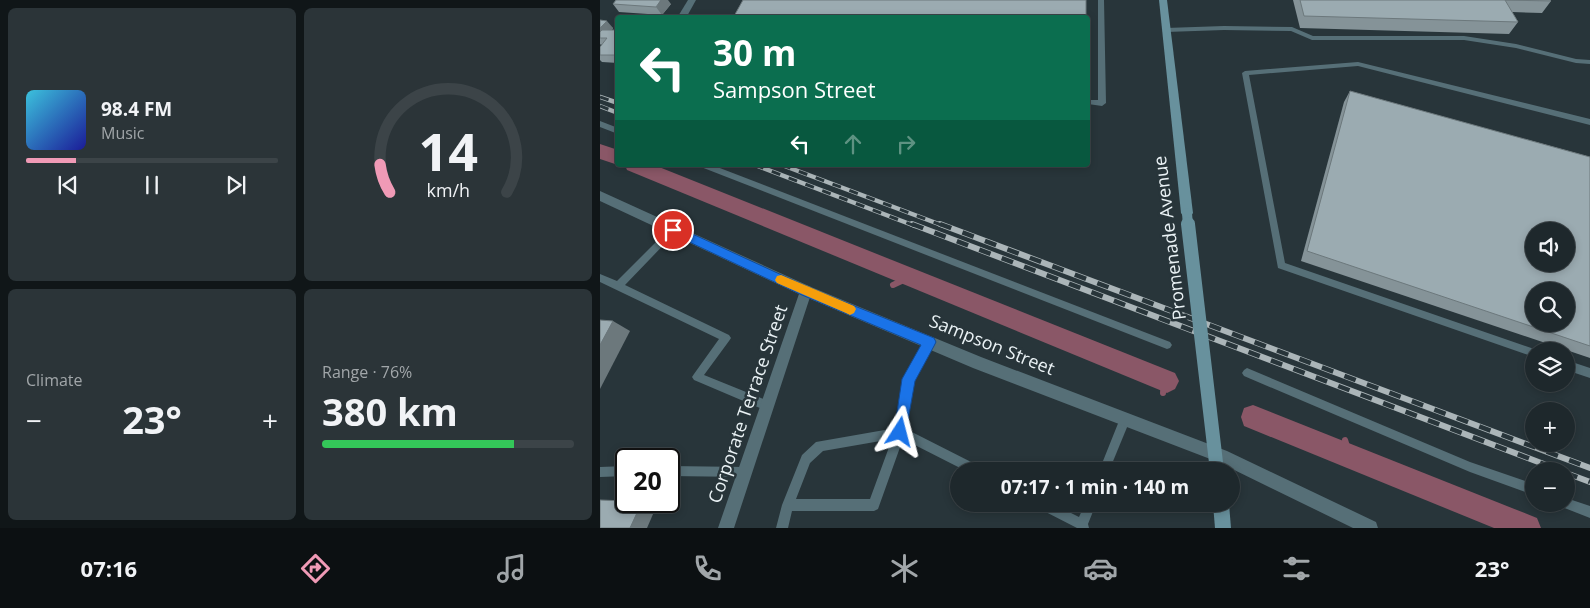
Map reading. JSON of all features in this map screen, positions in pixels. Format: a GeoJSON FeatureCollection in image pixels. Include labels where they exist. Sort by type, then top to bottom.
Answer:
{"type":"FeatureCollection","features":[{"type":"Feature","properties":{"kind":"main road","name":"Promenade Avenue"},"geometry":{"type":"LineString","coordinates":[[1163,0],[1216,462]]}},
{"type":"Feature","properties":{"kind":"main road"},"geometry":{"type":"LineString","coordinates":[[1221,512],[1223,528]]}},
{"type":"Feature","properties":{"kind":"street"},"geometry":{"type":"LineString","coordinates":[[683,15],[692,0]]}},
{"type":"Feature","properties":{"kind":"street","name":"Sampson Street"},"geometry":{"type":"LineString","coordinates":[[600,196],[806,291],[1126,420],[1222,456],[1370,528]]}},
{"type":"Feature","properties":{"kind":"street","name":"Corporate Terrace Street"},"geometry":{"type":"LineString","coordinates":[[726,528],[806,291]]}},
{"type":"Feature","properties":{"kind":"lane"},"geometry":{"type":"LineString","coordinates":[[1090,102],[1102,103],[1101,0]]}},
{"type":"Feature","properties":{"kind":"lane"},"geometry":{"type":"LineString","coordinates":[[1166,30],[1224,28],[1292,29],[1312,38],[1464,38],[1516,46],[1576,61],[1590,62]]}},
{"type":"Feature","properties":{"kind":"lane"},"geometry":{"type":"LineString","coordinates":[[1525,350],[1281,266],[1245,73],[1358,64],[1590,122]]}},
{"type":"Feature","properties":{"kind":"lane"},"geometry":{"type":"LineString","coordinates":[[600,124],[615,129]]}},
{"type":"Feature","properties":{"kind":"lane"},"geometry":{"type":"LineString","coordinates":[[709,167],[1167,345]]}},
{"type":"Feature","properties":{"kind":"lane"},"geometry":{"type":"LineString","coordinates":[[618,286],[673,230]]}},
{"type":"Feature","properties":{"kind":"lane"},"geometry":{"type":"LineString","coordinates":[[600,278],[726,338],[697,377],[767,406]]}},
{"type":"Feature","properties":{"kind":"lane"},"geometry":{"type":"LineString","coordinates":[[788,505],[874,505],[900,432],[908,379],[930,342]]}},
{"type":"Feature","properties":{"kind":"lane"},"geometry":{"type":"LineString","coordinates":[[1575,368],[1590,373]]}},
{"type":"Feature","properties":{"kind":"lane"},"geometry":{"type":"LineString","coordinates":[[1247,373],[1470,466],[1525,487]]}},
{"type":"Feature","properties":{"kind":"lane"},"geometry":{"type":"LineString","coordinates":[[1108,462],[1126,420]]}},
{"type":"Feature","properties":{"kind":"lane"},"geometry":{"type":"LineString","coordinates":[[782,528],[788,505],[806,458],[820,446],[900,432],[959,462]]}},
{"type":"Feature","properties":{"kind":"lane"},"geometry":{"type":"LineString","coordinates":[[600,472],[615,471]]}},
{"type":"Feature","properties":{"kind":"lane"},"geometry":{"type":"LineString","coordinates":[[680,471],[745,472]]}},
{"type":"Feature","properties":{"kind":"lane"},"geometry":{"type":"LineString","coordinates":[[1575,506],[1590,512]]}},
{"type":"Feature","properties":{"kind":"lane"},"geometry":{"type":"LineString","coordinates":[[1057,512],[1082,526],[1087,512]]}},
{"type":"Feature","properties":{"kind":"building"},"geometry":{"type":"Polygon","coordinates":[[[616,0],[661,0],[656,7],[613,4],[616,0]]]}},
{"type":"Feature","properties":{"kind":"building"},"geometry":{"type":"Polygon","coordinates":[[[743,0],[1086,0],[1086,15],[735,15],[743,0]]]}},
{"type":"Feature","properties":{"kind":"building"},"geometry":{"type":"Polygon","coordinates":[[[1300,0],[1505,0],[1518,22],[1304,16],[1300,0]]]}},
{"type":"Feature","properties":{"kind":"building"},"geometry":{"type":"Polygon","coordinates":[[[1505,0],[1550,0],[1551,1],[1505,0]]]}},
{"type":"Feature","properties":{"kind":"building"},"geometry":{"type":"Polygon","coordinates":[[[600,20],[607,21],[600,28],[600,20]]]}},
{"type":"Feature","properties":{"kind":"building"},"geometry":{"type":"Polygon","coordinates":[[[602,30],[615,30],[615,55],[600,55],[600,47],[607,38],[600,38],[602,30]]]}},
{"type":"Feature","properties":{"kind":"building"},"geometry":{"type":"Polygon","coordinates":[[[1350,91],[1590,157],[1590,346],[1548,332],[1575,332],[1575,282],[1525,282],[1525,324],[1307,251],[1350,91]]]}},
{"type":"Feature","properties":{"kind":"building"},"geometry":{"type":"Polygon","coordinates":[[[600,320],[613,321],[600,345],[600,320]]]}},
{"type":"Feature","properties":{"kind":"building"},"geometry":{"type":"Polygon","coordinates":[[[600,500],[615,501],[615,513],[637,513],[630,528],[600,528],[600,500]]]}},
{"type":"Feature","properties":{"kind":"waterway"},"geometry":{"type":"LineString","coordinates":[[600,151],[615,157]]}},
{"type":"Feature","properties":{"kind":"waterway"},"geometry":{"type":"LineString","coordinates":[[639,167],[1167,381]]}},
{"type":"Feature","properties":{"kind":"waterway"},"geometry":{"type":"LineString","coordinates":[[893,285],[910,277]]}},
{"type":"Feature","properties":{"kind":"waterway"},"geometry":{"type":"LineString","coordinates":[[1163,393],[1164,380]]}},
{"type":"Feature","properties":{"kind":"waterway"},"geometry":{"type":"LineString","coordinates":[[1253,417],[1527,528]]}},
{"type":"Feature","properties":{"kind":"waterway"},"geometry":{"type":"LineString","coordinates":[[1345,440],[1350,456]]}},
{"type":"Feature","properties":{"kind":"railway"},"geometry":{"type":"LineString","coordinates":[[600,97],[615,102]]}},
{"type":"Feature","properties":{"kind":"railway"},"geometry":{"type":"LineString","coordinates":[[600,106],[615,112]]}},
{"type":"Feature","properties":{"kind":"railway"},"geometry":{"type":"LineString","coordinates":[[760,167],[915,226]]}},
{"type":"Feature","properties":{"kind":"railway"},"geometry":{"type":"LineString","coordinates":[[787,167],[944,226]]}},
{"type":"Feature","properties":{"kind":"railway"},"geometry":{"type":"LineString","coordinates":[[912,224],[1538,462]]}},
{"type":"Feature","properties":{"kind":"railway"},"geometry":{"type":"LineString","coordinates":[[940,224],[1590,468]]}},
{"type":"Feature","properties":{"kind":"railway"},"geometry":{"type":"LineString","coordinates":[[1575,476],[1590,482]]}},
{"type":"Feature","properties":{"kind":"slow traffic"},"geometry":{"type":"LineString","coordinates":[[781,280],[850,309]]}},
{"type":"Feature","properties":{"kind":"route"},"geometry":{"type":"LineString","coordinates":[[673,230],[806,291],[930,342],[908,379],[900,432]]}}]}
